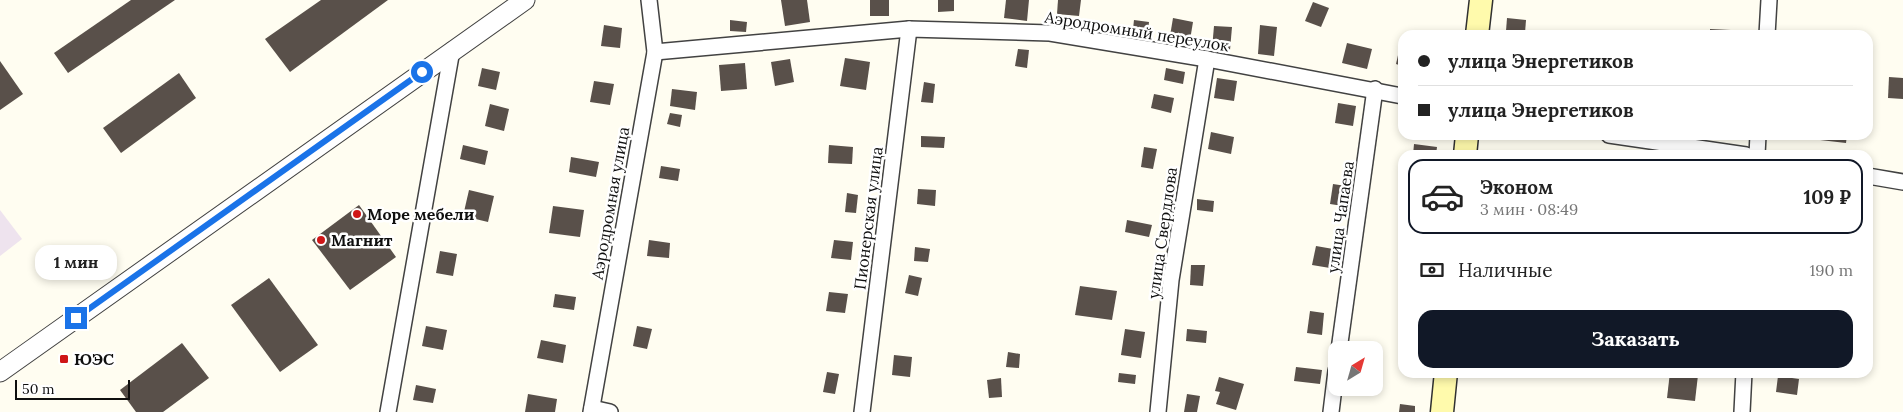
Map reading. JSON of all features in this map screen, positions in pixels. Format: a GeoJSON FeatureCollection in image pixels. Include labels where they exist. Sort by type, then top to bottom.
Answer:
{"type":"FeatureCollection","features":[{"type":"Feature","properties":{"kind":"main road"},"geometry":{"type":"LineString","coordinates":[[1478,30],[1481,0]]}},
{"type":"Feature","properties":{"kind":"main road"},"geometry":{"type":"LineString","coordinates":[[1442,412],[1445,378]]}},
{"type":"Feature","properties":{"kind":"street"},"geometry":{"type":"LineString","coordinates":[[0,372],[525,0]]}},
{"type":"Feature","properties":{"kind":"street","name":"Аэродромная улица"},"geometry":{"type":"LineString","coordinates":[[591,410],[655,52],[649,0]]}},
{"type":"Feature","properties":{"kind":"street"},"geometry":{"type":"LineString","coordinates":[[1767,30],[1770,0]]}},
{"type":"Feature","properties":{"kind":"street","name":"Аэродромный переулок"},"geometry":{"type":"LineString","coordinates":[[655,52],[909,29],[1050,33],[1207,59],[1398,95]]}},
{"type":"Feature","properties":{"kind":"street","name":"Пионерская улица"},"geometry":{"type":"LineString","coordinates":[[862,412],[909,29]]}},
{"type":"Feature","properties":{"kind":"street"},"geometry":{"type":"LineString","coordinates":[[388,412],[452,50]]}},
{"type":"Feature","properties":{"kind":"street","name":"улица Свердлова"},"geometry":{"type":"LineString","coordinates":[[1158,412],[1171,280],[1207,59]]}},
{"type":"Feature","properties":{"kind":"street","name":"улица Чапаева"},"geometry":{"type":"LineString","coordinates":[[1340,341],[1375,90]]}},
{"type":"Feature","properties":{"kind":"street"},"geometry":{"type":"LineString","coordinates":[[1643,140],[1712,150]]}},
{"type":"Feature","properties":{"kind":"street"},"geometry":{"type":"LineString","coordinates":[[1873,177],[1903,182]]}},
{"type":"Feature","properties":{"kind":"street"},"geometry":{"type":"LineString","coordinates":[[1742,412],[1744,378]]}},
{"type":"Feature","properties":{"kind":"street"},"geometry":{"type":"LineString","coordinates":[[1331,412],[1333,396]]}},
{"type":"Feature","properties":{"kind":"street"},"geometry":{"type":"LineString","coordinates":[[591,410],[610,412]]}},
{"type":"Feature","properties":{"kind":"shaded area"},"geometry":{"type":"Polygon","coordinates":[[[0,210],[22,239],[0,256],[0,210]]]}},
{"type":"Feature","properties":{"kind":"building"},"geometry":{"type":"Polygon","coordinates":[[[131,0],[175,0],[68,73],[54,53],[131,0]]]}},
{"type":"Feature","properties":{"kind":"building"},"geometry":{"type":"Polygon","coordinates":[[[321,0],[388,0],[290,72],[265,39],[321,0]]]}},
{"type":"Feature","properties":{"kind":"building"},"geometry":{"type":"Polygon","coordinates":[[[781,0],[807,0],[810,22],[785,26],[781,0]]]}},
{"type":"Feature","properties":{"kind":"building"},"geometry":{"type":"Polygon","coordinates":[[[870,0],[889,0],[889,16],[870,16],[870,0]]]}},
{"type":"Feature","properties":{"kind":"building"},"geometry":{"type":"Polygon","coordinates":[[[938,0],[954,0],[954,11],[938,12],[938,0]]]}},
{"type":"Feature","properties":{"kind":"building"},"geometry":{"type":"Polygon","coordinates":[[[1006,0],[1029,0],[1027,21],[1004,18],[1006,0]]]}},
{"type":"Feature","properties":{"kind":"building"},"geometry":{"type":"Polygon","coordinates":[[[1058,0],[1081,0],[1079,16],[1057,14],[1058,0]]]}},
{"type":"Feature","properties":{"kind":"building"},"geometry":{"type":"Polygon","coordinates":[[[1313,2],[1329,8],[1321,27],[1305,21],[1313,2]]]}},
{"type":"Feature","properties":{"kind":"building"},"geometry":{"type":"Polygon","coordinates":[[[1173,18],[1193,22],[1190,40],[1170,36],[1173,18]]]}},
{"type":"Feature","properties":{"kind":"building"},"geometry":{"type":"Polygon","coordinates":[[[1507,18],[1526,20],[1525,30],[1506,30],[1507,18]]]}},
{"type":"Feature","properties":{"kind":"building"},"geometry":{"type":"Polygon","coordinates":[[[730,20],[747,22],[746,32],[730,31],[730,20]]]}},
{"type":"Feature","properties":{"kind":"building"},"geometry":{"type":"Polygon","coordinates":[[[1134,20],[1149,22],[1147,40],[1132,38],[1134,20]]]}},
{"type":"Feature","properties":{"kind":"building"},"geometry":{"type":"Polygon","coordinates":[[[604,25],[622,28],[620,48],[601,46],[604,25]]]}},
{"type":"Feature","properties":{"kind":"building"},"geometry":{"type":"Polygon","coordinates":[[[1260,25],[1277,27],[1274,56],[1258,54],[1260,25]]]}},
{"type":"Feature","properties":{"kind":"building"},"geometry":{"type":"Polygon","coordinates":[[[1214,26],[1232,27],[1230,50],[1212,49],[1214,26]]]}},
{"type":"Feature","properties":{"kind":"building"},"geometry":{"type":"Polygon","coordinates":[[[1347,43],[1372,49],[1367,69],[1342,63],[1347,43]]]}},
{"type":"Feature","properties":{"kind":"building"},"geometry":{"type":"Polygon","coordinates":[[[1018,49],[1029,50],[1027,68],[1015,66],[1018,49]]]}},
{"type":"Feature","properties":{"kind":"building"},"geometry":{"type":"Polygon","coordinates":[[[845,58],[870,62],[866,90],[840,86],[845,58]]]}},
{"type":"Feature","properties":{"kind":"building"},"geometry":{"type":"Polygon","coordinates":[[[790,59],[794,82],[775,86],[771,62],[790,59]]]}},
{"type":"Feature","properties":{"kind":"building"},"geometry":{"type":"Polygon","coordinates":[[[0,61],[23,94],[0,110],[0,61]]]}},
{"type":"Feature","properties":{"kind":"building"},"geometry":{"type":"Polygon","coordinates":[[[745,63],[747,89],[721,91],[719,65],[745,63]]]}},
{"type":"Feature","properties":{"kind":"building"},"geometry":{"type":"Polygon","coordinates":[[[482,68],[500,72],[496,90],[478,86],[482,68]]]}},
{"type":"Feature","properties":{"kind":"building"},"geometry":{"type":"Polygon","coordinates":[[[1166,68],[1185,72],[1183,84],[1164,80],[1166,68]]]}},
{"type":"Feature","properties":{"kind":"building"},"geometry":{"type":"Polygon","coordinates":[[[179,73],[196,98],[121,153],[103,128],[179,73]]]}},
{"type":"Feature","properties":{"kind":"building"},"geometry":{"type":"Polygon","coordinates":[[[1889,77],[1903,78],[1903,99],[1888,98],[1889,77]]]}},
{"type":"Feature","properties":{"kind":"building"},"geometry":{"type":"Polygon","coordinates":[[[1217,78],[1237,81],[1234,101],[1214,98],[1217,78]]]}},
{"type":"Feature","properties":{"kind":"building"},"geometry":{"type":"Polygon","coordinates":[[[594,81],[614,84],[610,105],[590,102],[594,81]]]}},
{"type":"Feature","properties":{"kind":"building"},"geometry":{"type":"Polygon","coordinates":[[[924,82],[935,84],[933,103],[921,102],[924,82]]]}},
{"type":"Feature","properties":{"kind":"building"},"geometry":{"type":"Polygon","coordinates":[[[672,89],[697,92],[695,110],[670,106],[672,89]]]}},
{"type":"Feature","properties":{"kind":"building"},"geometry":{"type":"Polygon","coordinates":[[[1154,94],[1174,98],[1171,113],[1151,108],[1154,94]]]}},
{"type":"Feature","properties":{"kind":"building"},"geometry":{"type":"Polygon","coordinates":[[[1338,103],[1356,106],[1353,126],[1335,123],[1338,103]]]}},
{"type":"Feature","properties":{"kind":"building"},"geometry":{"type":"Polygon","coordinates":[[[490,104],[509,109],[504,131],[485,126],[490,104]]]}},
{"type":"Feature","properties":{"kind":"building"},"geometry":{"type":"Polygon","coordinates":[[[670,113],[682,115],[680,127],[667,124],[670,113]]]}},
{"type":"Feature","properties":{"kind":"building"},"geometry":{"type":"Polygon","coordinates":[[[1211,132],[1234,137],[1231,154],[1208,149],[1211,132]]]}},
{"type":"Feature","properties":{"kind":"building"},"geometry":{"type":"Polygon","coordinates":[[[921,136],[945,137],[944,148],[921,147],[921,136]]]}},
{"type":"Feature","properties":{"kind":"building"},"geometry":{"type":"Polygon","coordinates":[[[1820,140],[1846,140],[1846,143],[1820,140]]]}},
{"type":"Feature","properties":{"kind":"building"},"geometry":{"type":"Polygon","coordinates":[[[1414,144],[1437,147],[1437,150],[1413,150],[1414,144]]]}},
{"type":"Feature","properties":{"kind":"building"},"geometry":{"type":"Polygon","coordinates":[[[463,145],[488,151],[485,165],[460,159],[463,145]]]}},
{"type":"Feature","properties":{"kind":"building"},"geometry":{"type":"Polygon","coordinates":[[[829,145],[853,147],[852,164],[828,163],[829,145]]]}},
{"type":"Feature","properties":{"kind":"building"},"geometry":{"type":"Polygon","coordinates":[[[1144,147],[1157,149],[1153,169],[1141,167],[1144,147]]]}},
{"type":"Feature","properties":{"kind":"building"},"geometry":{"type":"Polygon","coordinates":[[[571,157],[599,162],[596,177],[569,172],[571,157]]]}},
{"type":"Feature","properties":{"kind":"building"},"geometry":{"type":"Polygon","coordinates":[[[661,166],[680,169],[678,181],[659,178],[661,166]]]}},
{"type":"Feature","properties":{"kind":"building"},"geometry":{"type":"Polygon","coordinates":[[[1333,184],[1346,186],[1343,206],[1330,204],[1333,184]]]}},
{"type":"Feature","properties":{"kind":"building"},"geometry":{"type":"Polygon","coordinates":[[[918,189],[936,190],[935,206],[917,204],[918,189]]]}},
{"type":"Feature","properties":{"kind":"building"},"geometry":{"type":"Polygon","coordinates":[[[469,190],[494,196],[488,222],[463,216],[469,190]]]}},
{"type":"Feature","properties":{"kind":"building"},"geometry":{"type":"Polygon","coordinates":[[[847,193],[858,195],[856,213],[845,212],[847,193]]]}},
{"type":"Feature","properties":{"kind":"building"},"geometry":{"type":"Polygon","coordinates":[[[1197,199],[1214,201],[1213,212],[1197,210],[1197,199]]]}},
{"type":"Feature","properties":{"kind":"building"},"geometry":{"type":"Polygon","coordinates":[[[359,205],[396,257],[350,290],[312,240],[359,205]]]}},
{"type":"Feature","properties":{"kind":"building"},"geometry":{"type":"Polygon","coordinates":[[[553,206],[584,210],[580,237],[549,233],[553,206]]]}},
{"type":"Feature","properties":{"kind":"building"},"geometry":{"type":"Polygon","coordinates":[[[1127,220],[1152,225],[1149,237],[1125,232],[1127,220]]]}},
{"type":"Feature","properties":{"kind":"building"},"geometry":{"type":"Polygon","coordinates":[[[649,240],[670,243],[669,258],[647,256],[649,240]]]}},
{"type":"Feature","properties":{"kind":"building"},"geometry":{"type":"Polygon","coordinates":[[[834,240],[853,242],[851,260],[831,258],[834,240]]]}},
{"type":"Feature","properties":{"kind":"building"},"geometry":{"type":"Polygon","coordinates":[[[1316,246],[1339,250],[1336,269],[1312,265],[1316,246]]]}},
{"type":"Feature","properties":{"kind":"building"},"geometry":{"type":"Polygon","coordinates":[[[915,247],[930,249],[928,262],[914,261],[915,247]]]}},
{"type":"Feature","properties":{"kind":"building"},"geometry":{"type":"Polygon","coordinates":[[[440,251],[457,254],[453,276],[436,273],[440,251]]]}},
{"type":"Feature","properties":{"kind":"building"},"geometry":{"type":"Polygon","coordinates":[[[1191,265],[1205,265],[1203,286],[1190,285],[1191,265]]]}},
{"type":"Feature","properties":{"kind":"building"},"geometry":{"type":"Polygon","coordinates":[[[909,275],[922,278],[918,296],[905,293],[909,275]]]}},
{"type":"Feature","properties":{"kind":"building"},"geometry":{"type":"Polygon","coordinates":[[[269,278],[318,345],[280,372],[231,305],[269,278]]]}},
{"type":"Feature","properties":{"kind":"building"},"geometry":{"type":"Polygon","coordinates":[[[1080,286],[1117,291],[1112,320],[1075,315],[1080,286]]]}},
{"type":"Feature","properties":{"kind":"building"},"geometry":{"type":"Polygon","coordinates":[[[829,292],[848,294],[845,313],[826,311],[829,292]]]}},
{"type":"Feature","properties":{"kind":"building"},"geometry":{"type":"Polygon","coordinates":[[[555,294],[576,297],[574,310],[553,307],[555,294]]]}},
{"type":"Feature","properties":{"kind":"building"},"geometry":{"type":"Polygon","coordinates":[[[1310,311],[1324,313],[1322,335],[1307,333],[1310,311]]]}},
{"type":"Feature","properties":{"kind":"building"},"geometry":{"type":"Polygon","coordinates":[[[426,326],[447,330],[443,350],[422,346],[426,326]]]}},
{"type":"Feature","properties":{"kind":"building"},"geometry":{"type":"Polygon","coordinates":[[[637,326],[652,329],[647,349],[633,346],[637,326]]]}},
{"type":"Feature","properties":{"kind":"building"},"geometry":{"type":"Polygon","coordinates":[[[1125,329],[1145,332],[1141,358],[1121,355],[1125,329]]]}},
{"type":"Feature","properties":{"kind":"building"},"geometry":{"type":"Polygon","coordinates":[[[1187,329],[1207,331],[1206,343],[1186,341],[1187,329]]]}},
{"type":"Feature","properties":{"kind":"building"},"geometry":{"type":"Polygon","coordinates":[[[541,340],[566,345],[563,363],[537,358],[541,340]]]}},
{"type":"Feature","properties":{"kind":"building"},"geometry":{"type":"Polygon","coordinates":[[[182,343],[209,378],[163,412],[136,412],[120,390],[182,343]]]}},
{"type":"Feature","properties":{"kind":"building"},"geometry":{"type":"Polygon","coordinates":[[[1008,352],[1020,354],[1019,368],[1006,367],[1008,352]]]}},
{"type":"Feature","properties":{"kind":"building"},"geometry":{"type":"Polygon","coordinates":[[[894,355],[912,357],[910,377],[892,375],[894,355]]]}},
{"type":"Feature","properties":{"kind":"building"},"geometry":{"type":"Polygon","coordinates":[[[1296,367],[1322,370],[1320,384],[1294,381],[1296,367]]]}},
{"type":"Feature","properties":{"kind":"building"},"geometry":{"type":"Polygon","coordinates":[[[827,372],[839,374],[835,394],[823,392],[827,372]]]}},
{"type":"Feature","properties":{"kind":"building"},"geometry":{"type":"Polygon","coordinates":[[[1119,373],[1136,375],[1135,384],[1118,382],[1119,373]]]}},
{"type":"Feature","properties":{"kind":"building"},"geometry":{"type":"Polygon","coordinates":[[[1219,377],[1244,384],[1236,410],[1216,404],[1220,392],[1215,391],[1219,377]]]}},
{"type":"Feature","properties":{"kind":"building"},"geometry":{"type":"Polygon","coordinates":[[[1001,378],[1002,397],[989,398],[987,380],[1001,378]]]}},
{"type":"Feature","properties":{"kind":"building"},"geometry":{"type":"Polygon","coordinates":[[[1669,378],[1698,378],[1695,401],[1667,398],[1669,378]]]}},
{"type":"Feature","properties":{"kind":"building"},"geometry":{"type":"Polygon","coordinates":[[[1778,378],[1799,379],[1797,395],[1776,392],[1778,378]]]}},
{"type":"Feature","properties":{"kind":"building"},"geometry":{"type":"Polygon","coordinates":[[[416,385],[436,389],[433,403],[413,400],[416,385]]]}},
{"type":"Feature","properties":{"kind":"building"},"geometry":{"type":"Polygon","coordinates":[[[528,394],[557,399],[555,412],[525,412],[528,394]]]}},
{"type":"Feature","properties":{"kind":"building"},"geometry":{"type":"Polygon","coordinates":[[[1187,394],[1200,396],[1197,412],[1184,412],[1187,394]]]}},
{"type":"Feature","properties":{"kind":"building"},"geometry":{"type":"Polygon","coordinates":[[[1400,404],[1415,406],[1415,412],[1399,412],[1400,404]]]}},
{"type":"Feature","properties":{"kind":"place","name":"Море мебели"},"geometry":{"type":"Point","coordinates":[357,214]}},
{"type":"Feature","properties":{"kind":"place","name":"Магнит"},"geometry":{"type":"Point","coordinates":[321,240]}},
{"type":"Feature","properties":{"kind":"place","name":"ЮЭС"},"geometry":{"type":"Point","coordinates":[64,359]}},
{"type":"Feature","properties":{"kind":"route"},"geometry":{"type":"LineString","coordinates":[[76,318],[422,72]]}}]}
